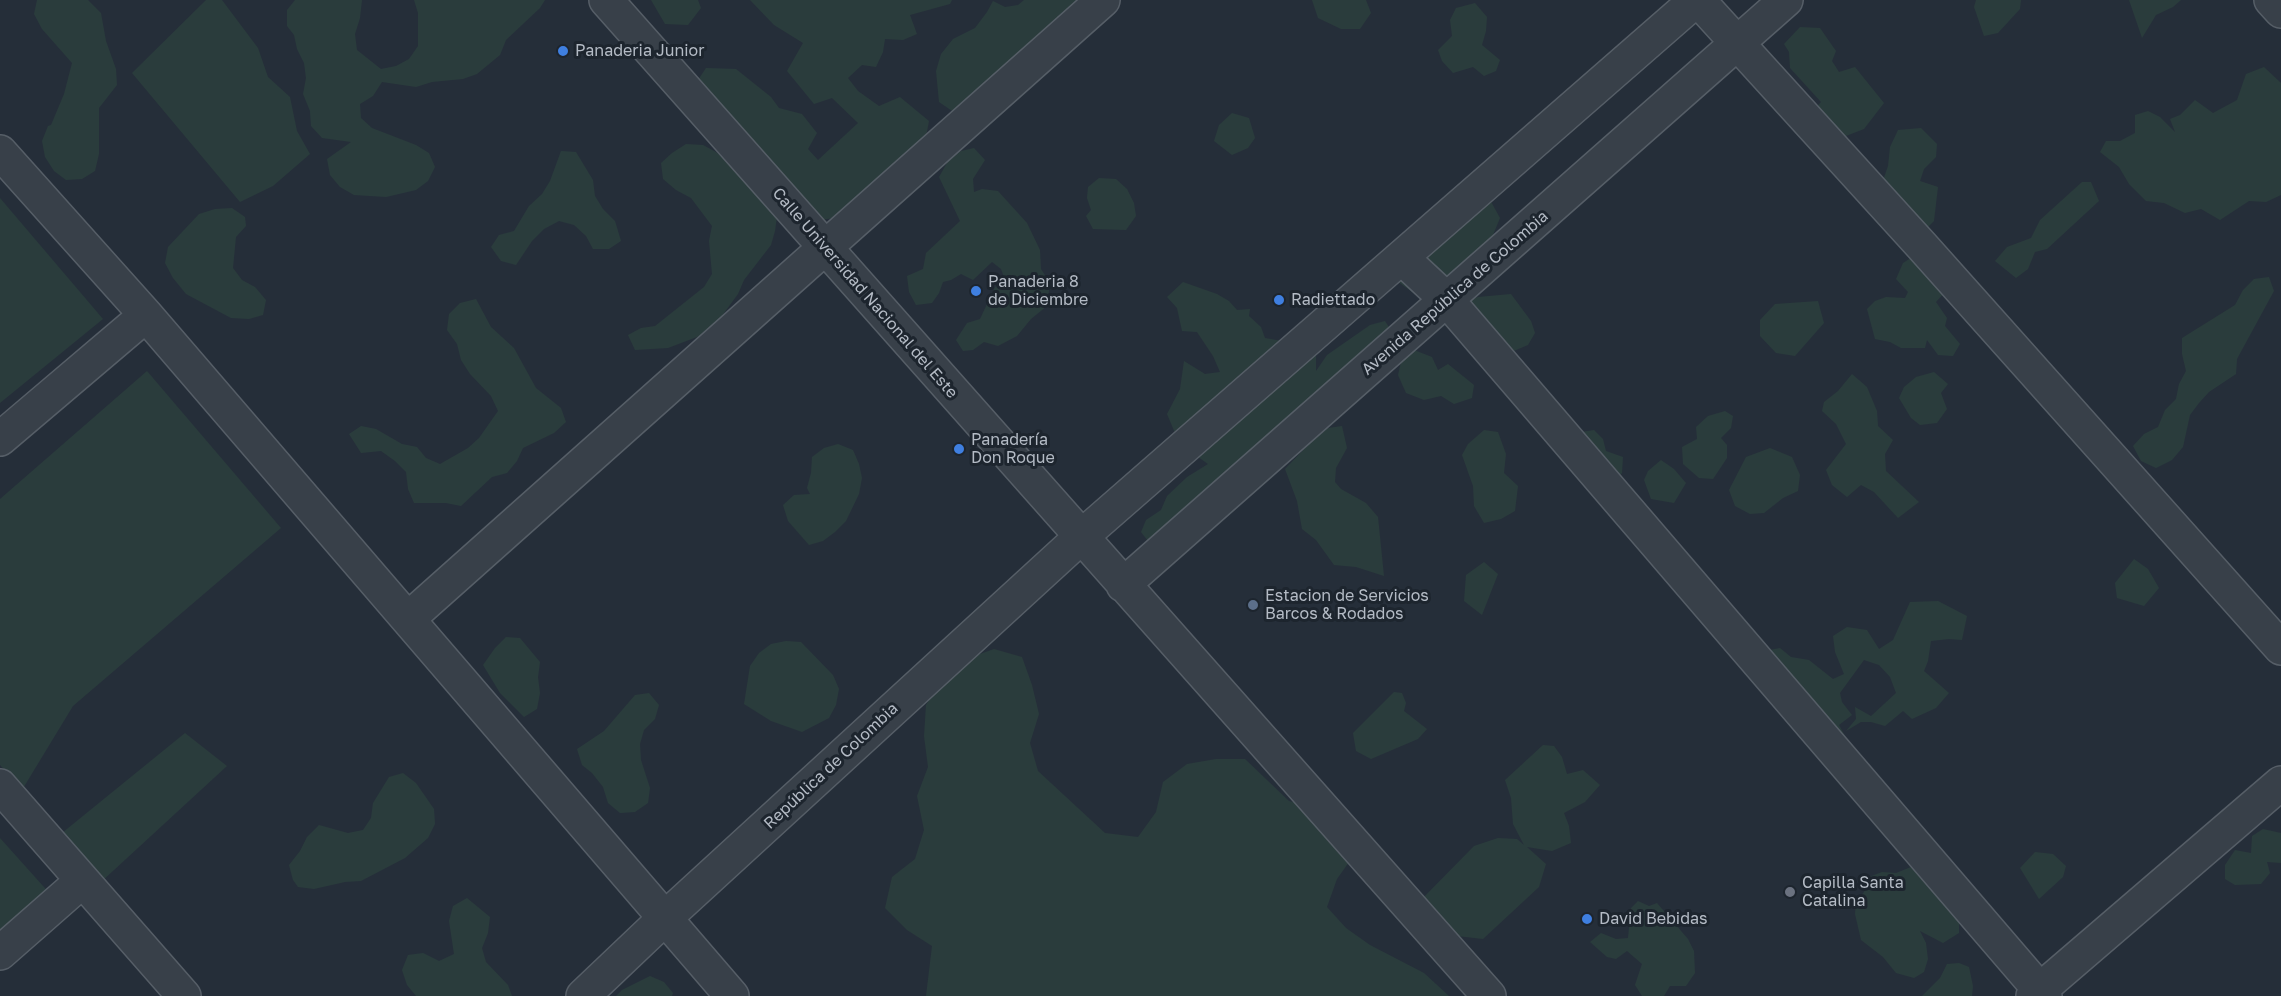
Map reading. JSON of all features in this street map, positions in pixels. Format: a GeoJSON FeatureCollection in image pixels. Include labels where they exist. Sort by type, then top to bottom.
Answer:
{"type":"FeatureCollection","features":[{"type":"Feature","properties":{"kind":"street","name":"Calle Universidad Nacional del Este"},"geometry":{"type":"LineString","coordinates":[[606,0],[1489,996]]}},
{"type":"Feature","properties":{"kind":"street"},"geometry":{"type":"LineString","coordinates":[[408,619],[1103,0]]}},
{"type":"Feature","properties":{"kind":"street"},"geometry":{"type":"LineString","coordinates":[[1081,537],[1697,0],[1738,42],[2281,648]]}},
{"type":"Feature","properties":{"kind":"street","name":"Avenida República de Colombia"},"geometry":{"type":"LineString","coordinates":[[1123,585],[1786,0]]}},
{"type":"Feature","properties":{"kind":"street"},"geometry":{"type":"LineString","coordinates":[[2271,0],[2281,11]]}},
{"type":"Feature","properties":{"kind":"street"},"geometry":{"type":"LineString","coordinates":[[0,152],[146,315],[732,996]]}},
{"type":"Feature","properties":{"kind":"street"},"geometry":{"type":"LineString","coordinates":[[1402,258],[1447,300],[2039,994],[2281,783]]}},
{"type":"Feature","properties":{"kind":"street"},"geometry":{"type":"LineString","coordinates":[[0,439],[146,315]]}},
{"type":"Feature","properties":{"kind":"street","name":"República de Colombia"},"geometry":{"type":"LineString","coordinates":[[584,996],[664,919],[1081,537]]}},
{"type":"Feature","properties":{"kind":"street"},"geometry":{"type":"LineString","coordinates":[[0,786],[184,996]]}},
{"type":"Feature","properties":{"kind":"street"},"geometry":{"type":"LineString","coordinates":[[0,953],[82,881]]}},
{"type":"Feature","properties":{"kind":"shaded area"},"geometry":{"type":"Polygon","coordinates":[[[37,0],[88,0],[101,13],[106,41],[116,69],[117,85],[99,108],[99,154],[95,171],[82,179],[66,180],[54,171],[45,157],[42,141],[64,94],[72,63],[42,29],[34,14],[37,0]]]}},
{"type":"Feature","properties":{"kind":"shaded area"},"geometry":{"type":"Polygon","coordinates":[[[206,0],[222,0],[258,48],[268,77],[290,97],[297,131],[310,154],[273,186],[240,202],[132,73],[206,0]]]}},
{"type":"Feature","properties":{"kind":"shaded area"},"geometry":{"type":"Polygon","coordinates":[[[295,0],[362,0],[355,34],[357,50],[381,69],[396,66],[409,59],[418,46],[418,13],[414,0],[545,0],[540,8],[506,40],[500,55],[477,74],[463,79],[432,82],[416,87],[382,82],[373,96],[360,104],[361,118],[372,128],[416,145],[429,153],[435,167],[428,181],[416,190],[386,197],[354,195],[340,187],[330,175],[327,159],[351,142],[322,138],[311,126],[310,111],[303,94],[306,78],[304,63],[297,49],[294,35],[287,26],[287,10],[295,0]]]}},
{"type":"Feature","properties":{"kind":"shaded area"},"geometry":{"type":"Polygon","coordinates":[[[651,0],[698,0],[701,8],[688,25],[665,24],[651,0]]]}},
{"type":"Feature","properties":{"kind":"shaded area"},"geometry":{"type":"Polygon","coordinates":[[[750,0],[952,0],[950,4],[910,15],[917,34],[903,40],[885,39],[883,52],[876,67],[862,65],[848,78],[858,91],[879,106],[900,97],[929,121],[925,142],[842,217],[820,220],[696,83],[706,68],[736,69],[771,97],[779,108],[802,114],[817,133],[808,149],[818,160],[858,123],[832,98],[814,104],[787,71],[803,43],[774,25],[750,0]]]}},
{"type":"Feature","properties":{"kind":"shaded area"},"geometry":{"type":"Polygon","coordinates":[[[1024,0],[1096,0],[958,115],[939,102],[936,71],[941,54],[953,39],[975,28],[993,1],[1005,7],[1018,5],[1024,0]]]}},
{"type":"Feature","properties":{"kind":"shaded area"},"geometry":{"type":"Polygon","coordinates":[[[1312,0],[1366,0],[1371,13],[1360,29],[1341,29],[1318,18],[1312,0]]]}},
{"type":"Feature","properties":{"kind":"shaded area"},"geometry":{"type":"Polygon","coordinates":[[[1976,0],[2021,0],[2020,9],[1998,33],[1984,36],[1974,7],[1976,0]]]}},
{"type":"Feature","properties":{"kind":"shaded area"},"geometry":{"type":"Polygon","coordinates":[[[2129,0],[2181,0],[2173,7],[2156,15],[2142,38],[2129,0]]]}},
{"type":"Feature","properties":{"kind":"shaded area"},"geometry":{"type":"Polygon","coordinates":[[[1475,3],[1487,17],[1482,45],[1500,60],[1496,71],[1484,76],[1473,67],[1453,73],[1442,61],[1438,50],[1452,36],[1450,20],[1456,8],[1475,3]]]}},
{"type":"Feature","properties":{"kind":"shaded area"},"geometry":{"type":"Polygon","coordinates":[[[1800,27],[1820,28],[1836,51],[1832,61],[1839,72],[1855,67],[1884,103],[1864,129],[1833,141],[1808,116],[1821,102],[1790,68],[1789,52],[1784,44],[1800,27]]]}},
{"type":"Feature","properties":{"kind":"shaded area"},"geometry":{"type":"Polygon","coordinates":[[[2264,67],[2281,83],[2281,195],[2266,202],[2249,201],[2220,220],[2201,209],[2185,213],[2164,203],[2146,201],[2129,184],[2119,167],[2100,152],[2106,141],[2120,141],[2135,133],[2135,115],[2148,111],[2160,117],[2175,132],[2170,119],[2180,115],[2195,100],[2213,113],[2237,100],[2246,74],[2264,67]]]}},
{"type":"Feature","properties":{"kind":"shaded area"},"geometry":{"type":"Polygon","coordinates":[[[1232,113],[1249,118],[1255,138],[1248,148],[1232,155],[1214,141],[1219,125],[1232,113]]]}},
{"type":"Feature","properties":{"kind":"shaded area"},"geometry":{"type":"Polygon","coordinates":[[[1921,128],[1937,144],[1936,157],[1924,169],[1920,181],[1938,187],[1934,221],[1920,235],[1877,198],[1888,166],[1890,147],[1898,130],[1921,128]]]}},
{"type":"Feature","properties":{"kind":"shaded area"},"geometry":{"type":"Polygon","coordinates":[[[686,144],[703,145],[716,152],[738,171],[777,216],[775,231],[771,245],[744,280],[738,294],[710,332],[668,348],[635,350],[628,335],[641,328],[655,326],[704,287],[712,274],[709,241],[712,226],[691,198],[676,190],[663,179],[661,163],[686,144]]]}},
{"type":"Feature","properties":{"kind":"shaded area"},"geometry":{"type":"Polygon","coordinates":[[[974,148],[985,160],[973,179],[974,192],[982,189],[998,191],[1027,223],[1040,250],[1041,269],[1050,283],[1047,306],[1031,319],[1017,336],[998,346],[984,342],[973,350],[963,351],[956,340],[967,323],[980,319],[995,287],[1005,280],[1001,269],[992,262],[973,280],[961,274],[943,282],[932,303],[916,305],[909,292],[907,276],[923,269],[926,253],[960,221],[939,177],[948,161],[961,151],[974,148]]]}},
{"type":"Feature","properties":{"kind":"shaded area"},"geometry":{"type":"Polygon","coordinates":[[[561,151],[576,152],[593,180],[595,196],[603,209],[615,221],[621,241],[609,249],[593,249],[586,236],[574,225],[559,221],[544,229],[532,241],[516,265],[501,261],[491,247],[499,235],[514,231],[529,206],[542,194],[550,181],[561,151]]]}},
{"type":"Feature","properties":{"kind":"shaded area"},"geometry":{"type":"Polygon","coordinates":[[[1099,178],[1116,179],[1127,189],[1134,203],[1136,216],[1126,230],[1093,229],[1086,216],[1091,210],[1087,198],[1088,187],[1099,178]]]}},
{"type":"Feature","properties":{"kind":"shaded area"},"geometry":{"type":"Polygon","coordinates":[[[2082,182],[2091,182],[2099,201],[2047,249],[2035,252],[2028,269],[2016,278],[1995,261],[2007,247],[2031,238],[2040,220],[2082,182]]]}},
{"type":"Feature","properties":{"kind":"shaded area"},"geometry":{"type":"Polygon","coordinates":[[[0,198],[103,319],[0,403],[0,198]]]}},
{"type":"Feature","properties":{"kind":"shaded area"},"geometry":{"type":"Polygon","coordinates":[[[1489,198],[1500,218],[1488,247],[1427,297],[1412,292],[1397,281],[1489,198]]]}},
{"type":"Feature","properties":{"kind":"shaded area"},"geometry":{"type":"Polygon","coordinates":[[[232,208],[245,217],[246,226],[236,237],[233,268],[242,280],[255,287],[266,300],[263,315],[249,319],[231,318],[186,294],[165,263],[168,247],[199,214],[215,209],[232,208]]]}},
{"type":"Feature","properties":{"kind":"shaded area"},"geometry":{"type":"Polygon","coordinates":[[[1917,254],[1947,290],[1936,302],[1947,318],[1945,326],[1960,344],[1953,356],[1938,355],[1927,340],[1925,348],[1901,348],[1890,342],[1875,339],[1867,309],[1875,301],[1886,297],[1905,298],[1908,292],[1896,279],[1903,263],[1917,254]]]}},
{"type":"Feature","properties":{"kind":"shaded area"},"geometry":{"type":"Polygon","coordinates":[[[2269,277],[2274,291],[2237,359],[2236,374],[2209,392],[2190,415],[2183,447],[2172,460],[2156,468],[2141,461],[2133,446],[2144,434],[2158,427],[2165,410],[2176,399],[2179,384],[2186,371],[2182,354],[2182,338],[2235,305],[2243,290],[2254,279],[2269,277]]]}},
{"type":"Feature","properties":{"kind":"shaded area"},"geometry":{"type":"Polygon","coordinates":[[[1183,282],[1217,294],[1229,301],[1237,310],[1250,309],[1249,316],[1261,327],[1265,338],[1282,341],[1316,356],[1316,371],[1327,355],[1370,325],[1385,321],[1394,335],[1151,545],[1141,532],[1146,520],[1161,510],[1167,496],[1187,477],[1208,464],[1191,452],[1175,433],[1167,414],[1180,389],[1184,361],[1205,374],[1220,372],[1213,356],[1197,332],[1182,331],[1177,308],[1167,297],[1183,282]]]}},
{"type":"Feature","properties":{"kind":"shaded area"},"geometry":{"type":"Polygon","coordinates":[[[1511,294],[1531,321],[1535,333],[1528,345],[1509,353],[1468,301],[1478,297],[1511,294]]]}},
{"type":"Feature","properties":{"kind":"shaded area"},"geometry":{"type":"Polygon","coordinates":[[[476,299],[491,327],[514,348],[536,388],[561,408],[566,422],[554,433],[523,448],[517,461],[507,473],[492,477],[461,506],[446,503],[414,503],[408,489],[406,472],[381,451],[361,453],[349,434],[361,426],[376,429],[402,444],[417,447],[426,458],[440,464],[468,448],[479,438],[498,411],[491,396],[470,374],[461,360],[457,344],[447,330],[449,314],[460,303],[476,299]]]}},
{"type":"Feature","properties":{"kind":"shaded area"},"geometry":{"type":"Polygon","coordinates":[[[1818,301],[1824,323],[1795,356],[1776,353],[1760,336],[1760,320],[1775,304],[1818,301]]]}},
{"type":"Feature","properties":{"kind":"shaded area"},"geometry":{"type":"Polygon","coordinates":[[[1414,350],[1432,357],[1438,370],[1448,364],[1474,385],[1472,398],[1454,404],[1441,396],[1424,400],[1406,393],[1398,375],[1401,362],[1414,350]]]}},
{"type":"Feature","properties":{"kind":"shaded area"},"geometry":{"type":"Polygon","coordinates":[[[147,371],[281,528],[73,706],[22,790],[0,765],[0,499],[147,371]]]}},
{"type":"Feature","properties":{"kind":"shaded area"},"geometry":{"type":"Polygon","coordinates":[[[1934,372],[1948,384],[1941,393],[1947,409],[1937,423],[1920,425],[1911,418],[1899,398],[1904,387],[1916,377],[1934,372]]]}},
{"type":"Feature","properties":{"kind":"shaded area"},"geometry":{"type":"Polygon","coordinates":[[[1852,374],[1867,387],[1877,411],[1878,426],[1893,440],[1885,454],[1886,471],[1919,502],[1898,518],[1874,492],[1861,485],[1847,497],[1832,485],[1826,470],[1846,444],[1836,424],[1822,411],[1824,402],[1838,391],[1852,374]]]}},
{"type":"Feature","properties":{"kind":"shaded area"},"geometry":{"type":"Polygon","coordinates":[[[1725,411],[1733,416],[1731,428],[1721,438],[1727,445],[1727,458],[1713,479],[1699,478],[1683,464],[1682,447],[1697,439],[1696,427],[1708,416],[1725,411]]]}},
{"type":"Feature","properties":{"kind":"shaded area"},"geometry":{"type":"Polygon","coordinates":[[[1342,426],[1347,448],[1336,468],[1335,482],[1341,489],[1366,503],[1378,517],[1384,576],[1356,567],[1334,565],[1316,540],[1302,529],[1297,501],[1285,469],[1328,428],[1342,426]]]}},
{"type":"Feature","properties":{"kind":"shaded area"},"geometry":{"type":"Polygon","coordinates":[[[1484,430],[1498,432],[1506,454],[1504,473],[1518,486],[1515,511],[1501,519],[1484,523],[1474,506],[1473,486],[1462,455],[1468,444],[1484,430]]]}},
{"type":"Feature","properties":{"kind":"shaded area"},"geometry":{"type":"Polygon","coordinates":[[[1594,430],[1603,439],[1606,451],[1623,457],[1622,473],[1609,486],[1575,433],[1594,430]]]}},
{"type":"Feature","properties":{"kind":"shaded area"},"geometry":{"type":"Polygon","coordinates":[[[838,444],[853,450],[859,464],[862,478],[859,494],[846,521],[823,541],[809,545],[788,521],[783,505],[794,495],[810,494],[807,488],[812,457],[824,448],[838,444]]]}},
{"type":"Feature","properties":{"kind":"shaded area"},"geometry":{"type":"Polygon","coordinates":[[[1770,448],[1792,457],[1800,475],[1798,491],[1783,498],[1764,513],[1750,514],[1735,506],[1729,490],[1746,457],[1770,448]]]}},
{"type":"Feature","properties":{"kind":"shaded area"},"geometry":{"type":"Polygon","coordinates":[[[1661,460],[1674,469],[1686,483],[1674,503],[1651,499],[1644,480],[1648,471],[1661,460]]]}},
{"type":"Feature","properties":{"kind":"shaded area"},"geometry":{"type":"Polygon","coordinates":[[[2134,559],[2148,569],[2159,588],[2144,606],[2117,598],[2115,583],[2134,559]]]}},
{"type":"Feature","properties":{"kind":"shaded area"},"geometry":{"type":"Polygon","coordinates":[[[1484,562],[1498,574],[1482,615],[1464,601],[1466,575],[1484,562]]]}},
{"type":"Feature","properties":{"kind":"shaded area"},"geometry":{"type":"Polygon","coordinates":[[[1938,601],[1967,616],[1962,640],[1931,641],[1924,671],[1949,693],[1936,708],[1912,719],[1903,711],[1885,726],[1861,722],[1846,731],[1856,719],[1855,707],[1871,716],[1896,693],[1890,677],[1879,665],[1864,660],[1840,693],[1842,702],[1852,715],[1839,725],[1845,736],[1818,750],[1764,651],[1780,648],[1791,657],[1809,660],[1833,679],[1844,674],[1835,652],[1833,636],[1847,627],[1867,630],[1879,649],[1893,640],[1910,602],[1938,601]]]}},
{"type":"Feature","properties":{"kind":"shaded area"},"geometry":{"type":"Polygon","coordinates":[[[506,637],[520,638],[540,662],[538,677],[540,693],[537,709],[524,717],[500,693],[483,665],[506,637]]]}},
{"type":"Feature","properties":{"kind":"shaded area"},"geometry":{"type":"Polygon","coordinates":[[[786,641],[801,642],[833,675],[839,689],[836,705],[829,718],[802,732],[771,721],[744,704],[750,666],[759,653],[771,644],[786,641]]]}},
{"type":"Feature","properties":{"kind":"shaded area"},"geometry":{"type":"Polygon","coordinates":[[[994,649],[1022,657],[1039,714],[1030,743],[1038,771],[1105,833],[1138,837],[1156,812],[1163,782],[1187,764],[1216,759],[1245,759],[1289,801],[1319,809],[1354,855],[1337,879],[1327,907],[1346,928],[1370,945],[1424,973],[1449,996],[926,996],[932,946],[907,930],[885,908],[892,877],[915,859],[924,830],[917,796],[928,767],[924,736],[926,705],[943,678],[966,659],[994,649]]]}},
{"type":"Feature","properties":{"kind":"shaded area"},"geometry":{"type":"Polygon","coordinates":[[[1394,692],[1402,693],[1406,703],[1404,711],[1427,729],[1418,739],[1371,759],[1356,751],[1353,733],[1394,692]]]}},
{"type":"Feature","properties":{"kind":"shaded area"},"geometry":{"type":"Polygon","coordinates":[[[649,693],[659,705],[655,719],[644,730],[640,744],[641,760],[650,788],[648,803],[635,812],[620,813],[608,803],[603,787],[582,765],[577,749],[604,731],[635,695],[649,693]]]}},
{"type":"Feature","properties":{"kind":"shaded area"},"geometry":{"type":"Polygon","coordinates":[[[185,733],[227,766],[101,882],[62,833],[185,733]]]}},
{"type":"Feature","properties":{"kind":"shaded area"},"geometry":{"type":"Polygon","coordinates":[[[1543,745],[1554,746],[1562,757],[1567,774],[1583,770],[1600,785],[1585,802],[1564,813],[1569,826],[1571,843],[1552,851],[1527,847],[1546,864],[1539,887],[1483,939],[1457,936],[1419,902],[1474,846],[1498,838],[1517,839],[1524,845],[1513,824],[1511,798],[1505,780],[1543,745]]]}},
{"type":"Feature","properties":{"kind":"shaded area"},"geometry":{"type":"Polygon","coordinates":[[[403,773],[416,783],[434,809],[435,824],[428,838],[405,858],[361,881],[314,889],[298,887],[293,880],[289,865],[307,837],[319,825],[348,833],[363,830],[371,818],[373,803],[389,777],[403,773]]]}},
{"type":"Feature","properties":{"kind":"shaded area"},"geometry":{"type":"Polygon","coordinates":[[[2263,829],[2281,833],[2281,863],[2267,862],[2270,873],[2261,884],[2235,885],[2225,879],[2225,865],[2235,850],[2251,853],[2252,836],[2263,829]]]}},
{"type":"Feature","properties":{"kind":"shaded area"},"geometry":{"type":"Polygon","coordinates":[[[0,838],[52,896],[0,942],[0,838]]]}},
{"type":"Feature","properties":{"kind":"shaded area"},"geometry":{"type":"Polygon","coordinates":[[[2035,852],[2053,854],[2066,866],[2063,877],[2039,899],[2020,868],[2035,852]]]}},
{"type":"Feature","properties":{"kind":"shaded area"},"geometry":{"type":"Polygon","coordinates":[[[1911,867],[1924,868],[1939,885],[1959,922],[1959,933],[1943,943],[1920,931],[1926,943],[1928,959],[1924,972],[1914,978],[1896,973],[1883,957],[1861,940],[1855,914],[1856,902],[1864,892],[1869,877],[1882,872],[1896,873],[1911,867]]]}},
{"type":"Feature","properties":{"kind":"shaded area"},"geometry":{"type":"Polygon","coordinates":[[[467,898],[490,917],[488,933],[482,948],[486,962],[508,985],[512,996],[416,996],[407,985],[402,970],[408,955],[423,953],[439,961],[454,954],[449,921],[453,906],[467,898]]]}},
{"type":"Feature","properties":{"kind":"shaded area"},"geometry":{"type":"Polygon","coordinates":[[[1638,901],[1649,906],[1657,903],[1688,939],[1694,951],[1695,973],[1686,986],[1670,986],[1664,996],[1642,996],[1635,985],[1642,964],[1627,951],[1616,959],[1607,957],[1590,942],[1601,933],[1616,939],[1628,938],[1631,908],[1638,901]]]}},
{"type":"Feature","properties":{"kind":"shaded area"},"geometry":{"type":"Polygon","coordinates":[[[1959,963],[1969,967],[1973,986],[1972,996],[1922,996],[1940,978],[1947,964],[1959,963]]]}},
{"type":"Feature","properties":{"kind":"shaded area"},"geometry":{"type":"Polygon","coordinates":[[[650,976],[664,982],[673,993],[672,996],[616,996],[622,990],[650,976]]]}},
{"type":"Feature","properties":{"kind":"place","name":"Panaderia Junior"},"geometry":{"type":"Point","coordinates":[563,51]}},
{"type":"Feature","properties":{"kind":"place","name":"Panaderia 8 de Diciembre"},"geometry":{"type":"Point","coordinates":[976,291]}},
{"type":"Feature","properties":{"kind":"place","name":"Radiettado"},"geometry":{"type":"Point","coordinates":[1279,300]}},
{"type":"Feature","properties":{"kind":"place","name":"Panadería Don Roque"},"geometry":{"type":"Point","coordinates":[959,449]}},
{"type":"Feature","properties":{"kind":"place","name":"Estacion de Servicios Barcos & Rodados"},"geometry":{"type":"Point","coordinates":[1253,605]}},
{"type":"Feature","properties":{"kind":"place","name":"Capilla Santa Catalina"},"geometry":{"type":"Point","coordinates":[1790,892]}},
{"type":"Feature","properties":{"kind":"place","name":"David Bebidas"},"geometry":{"type":"Point","coordinates":[1587,919]}}]}
